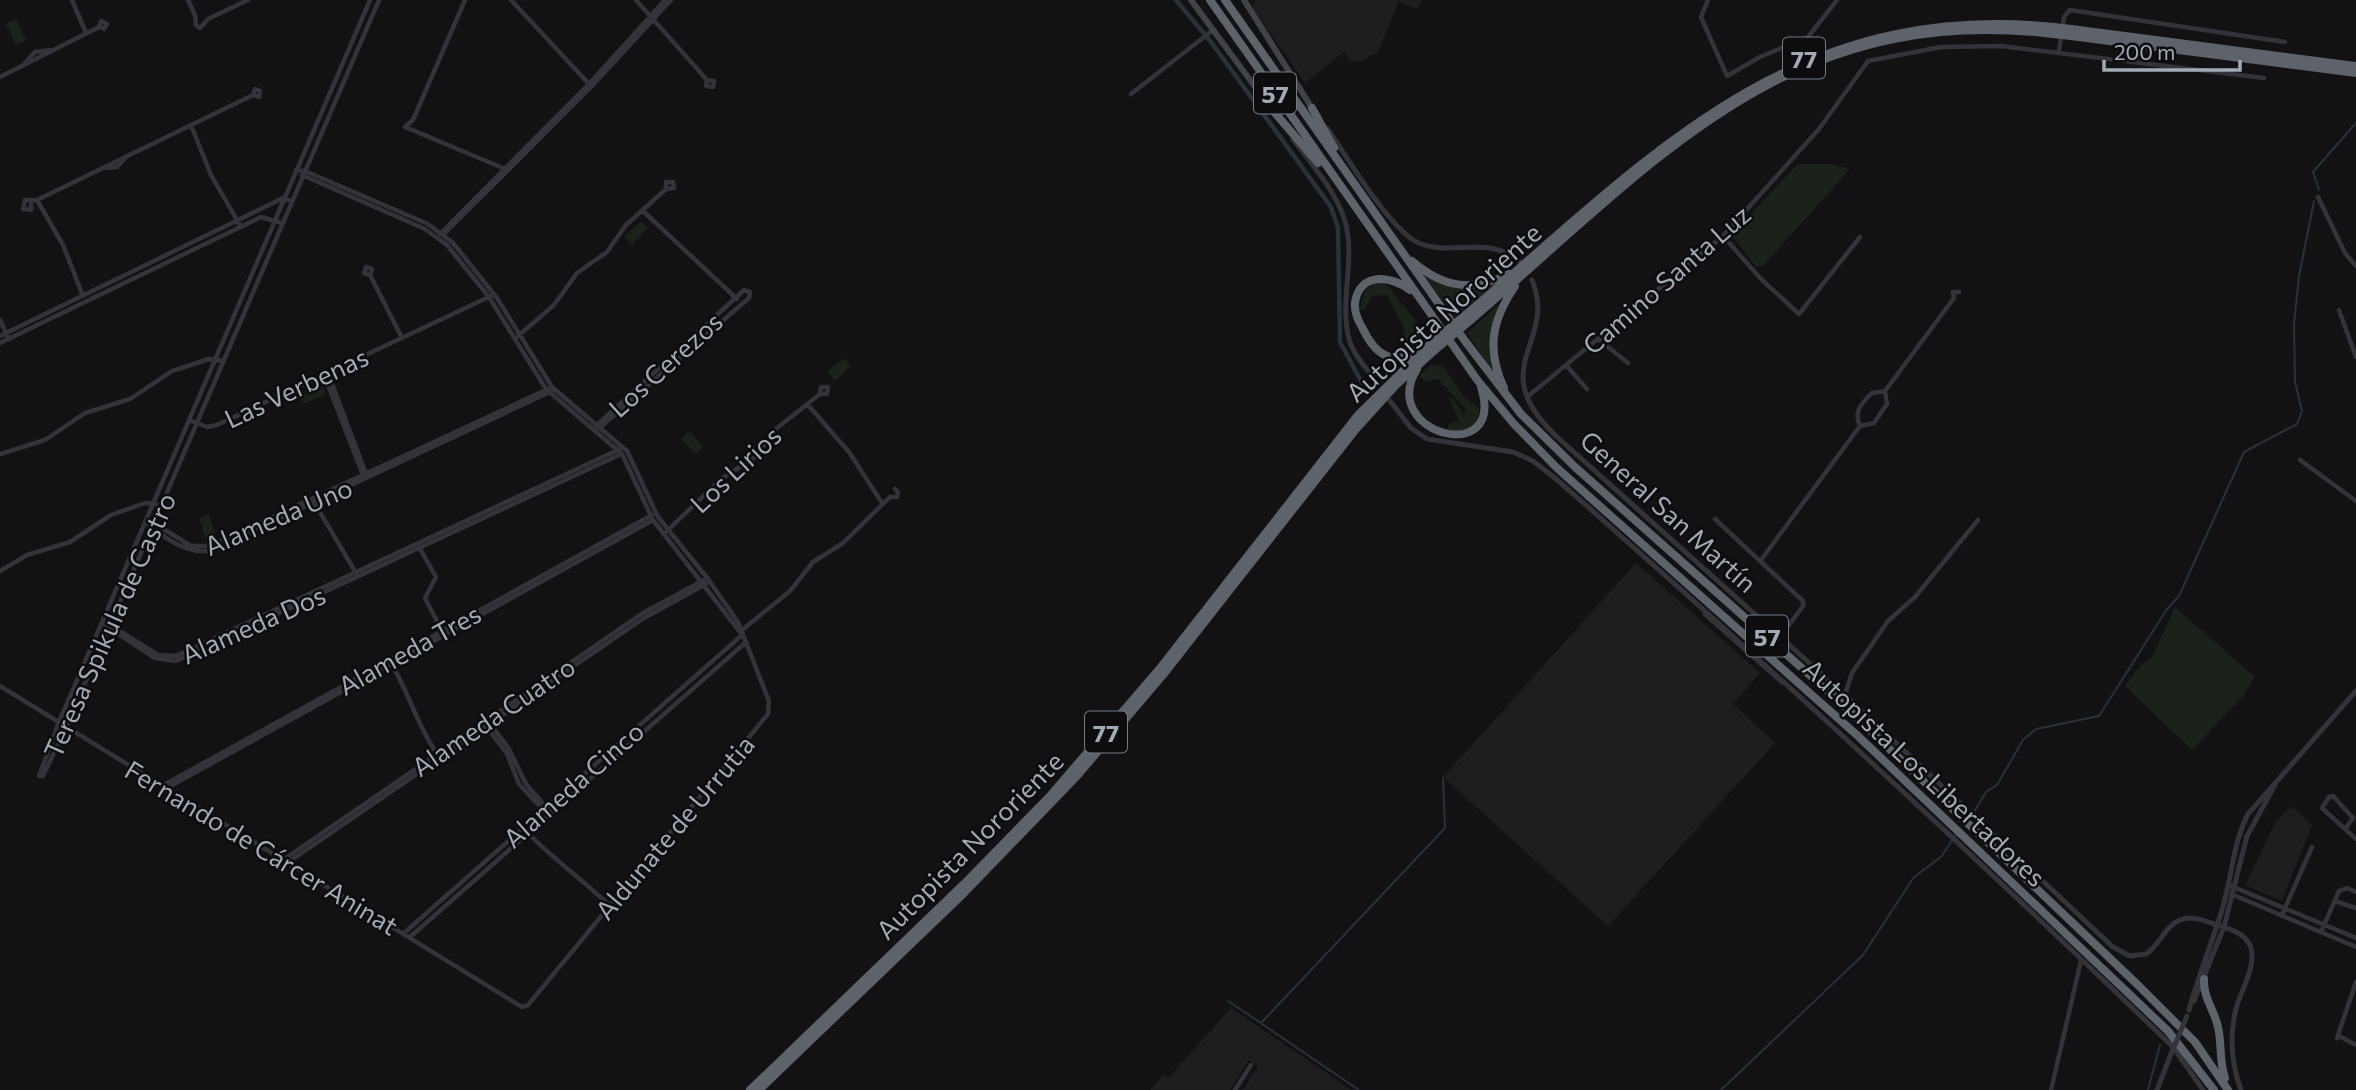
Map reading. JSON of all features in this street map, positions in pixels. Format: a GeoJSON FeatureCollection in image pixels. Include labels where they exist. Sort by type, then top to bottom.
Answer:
{"type":"FeatureCollection","features":[{"type":"Feature","properties":{"kind":"highway","name":"Autopista Los Libertadores"},"geometry":{"type":"LineString","coordinates":[[1210,0],[1478,381],[1514,424],[1557,468],[1789,672],[1948,821],[2168,1031],[2214,1090]]}},
{"type":"Feature","properties":{"kind":"highway","name":"Autopista Los Libertadores"},"geometry":{"type":"LineString","coordinates":[[1225,0],[1511,403],[1559,453],[1825,688],[1974,829],[2179,1025],[2203,1052],[2230,1090]]}},
{"type":"Feature","properties":{"kind":"highway","name":"Autopista Nororiente"},"geometry":{"type":"LineString","coordinates":[[1470,316],[1523,262],[1696,119],[1745,87],[1795,62],[1866,38],[1924,26],[1993,22],[2356,66]]}},
{"type":"Feature","properties":{"kind":"highway","name":"Autopista Nororiente"},"geometry":{"type":"LineString","coordinates":[[750,1090],[1049,797],[1161,667],[1359,415],[1432,348],[1522,276],[1695,129],[1741,97],[1789,72],[1868,44],[1926,33],[1994,29],[2053,30]]}},
{"type":"Feature","properties":{"kind":"highway","name":"Autopista Nororiente"},"geometry":{"type":"LineString","coordinates":[[2071,32],[2356,74]]}},
{"type":"Feature","properties":{"kind":"highway"},"geometry":{"type":"LineString","coordinates":[[1270,107],[1340,187]]}},
{"type":"Feature","properties":{"kind":"highway"},"geometry":{"type":"LineString","coordinates":[[1312,108],[1352,182]]}},
{"type":"Feature","properties":{"kind":"highway"},"geometry":{"type":"LineString","coordinates":[[1398,246],[1430,275],[1459,286],[1495,280],[1523,262]]}},
{"type":"Feature","properties":{"kind":"highway"},"geometry":{"type":"LineString","coordinates":[[1511,403],[1495,366],[1492,339],[1499,313],[1522,276]]}},
{"type":"Feature","properties":{"kind":"highway"},"geometry":{"type":"LineString","coordinates":[[1418,297],[1395,280],[1378,278],[1366,284],[1358,293],[1356,313],[1372,346],[1386,357],[1404,358],[1432,348]]}},
{"type":"Feature","properties":{"kind":"highway","name":"Autopista Nororiente"},"geometry":{"type":"LineString","coordinates":[[759,1090],[972,885],[1077,776],[1163,675],[1356,429],[1432,348]]}},
{"type":"Feature","properties":{"kind":"highway"},"geometry":{"type":"LineString","coordinates":[[1423,360],[1409,383],[1409,401],[1418,416],[1446,435],[1463,436],[1480,423],[1485,405],[1478,381]]}},
{"type":"Feature","properties":{"kind":"highway"},"geometry":{"type":"LineString","coordinates":[[2204,979],[2204,996],[2218,1027],[2221,1064],[2230,1090]]}},
{"type":"Feature","properties":{"kind":"main road"},"geometry":{"type":"LineString","coordinates":[[1191,0],[1270,107]]}},
{"type":"Feature","properties":{"kind":"main road"},"geometry":{"type":"LineString","coordinates":[[1246,2],[1312,108]]}},
{"type":"Feature","properties":{"kind":"street"},"geometry":{"type":"LineString","coordinates":[[72,0],[86,33]]}},
{"type":"Feature","properties":{"kind":"street"},"geometry":{"type":"LineString","coordinates":[[188,0],[198,28],[238,2],[248,0]]}},
{"type":"Feature","properties":{"kind":"street","name":"Teresa Spikula de Castro"},"geometry":{"type":"LineString","coordinates":[[370,0],[59,722],[39,776],[43,776],[66,727],[379,0]]}},
{"type":"Feature","properties":{"kind":"street"},"geometry":{"type":"LineString","coordinates":[[465,0],[413,120],[405,128],[410,132],[417,130],[506,170]]}},
{"type":"Feature","properties":{"kind":"street"},"geometry":{"type":"LineString","coordinates":[[511,0],[590,85]]}},
{"type":"Feature","properties":{"kind":"street"},"geometry":{"type":"LineString","coordinates":[[636,0],[707,80]]}},
{"type":"Feature","properties":{"kind":"street"},"geometry":{"type":"LineString","coordinates":[[653,17],[665,0]]}},
{"type":"Feature","properties":{"kind":"street"},"geometry":{"type":"LineString","coordinates":[[441,235],[671,0]]}},
{"type":"Feature","properties":{"kind":"street"},"geometry":{"type":"LineString","coordinates":[[1708,0],[1701,12],[1727,76],[1760,57],[1804,40],[1837,0]]}},
{"type":"Feature","properties":{"kind":"street"},"geometry":{"type":"LineString","coordinates":[[2264,78],[2059,51],[2063,17],[2070,10],[2285,42]]}},
{"type":"Feature","properties":{"kind":"street"},"geometry":{"type":"LineString","coordinates":[[195,15],[208,19]]}},
{"type":"Feature","properties":{"kind":"street"},"geometry":{"type":"LineString","coordinates":[[0,77],[24,65],[35,52],[53,50],[99,27]]}},
{"type":"Feature","properties":{"kind":"street"},"geometry":{"type":"LineString","coordinates":[[357,29],[365,32]]}},
{"type":"Feature","properties":{"kind":"street"},"geometry":{"type":"LineString","coordinates":[[1131,94],[1214,30]]}},
{"type":"Feature","properties":{"kind":"street","name":"Camino Santa Luz"},"geometry":{"type":"LineString","coordinates":[[1526,398],[1723,236],[1816,133],[1863,65],[1879,59],[1931,49],[1973,45],[2059,51]]}},
{"type":"Feature","properties":{"kind":"street"},"geometry":{"type":"LineString","coordinates":[[86,302],[63,245],[34,201],[103,168],[115,169],[127,156],[253,95]]}},
{"type":"Feature","properties":{"kind":"street"},"geometry":{"type":"LineString","coordinates":[[1270,107],[1343,213],[1349,245],[1348,333],[1355,352],[1378,384]]}},
{"type":"Feature","properties":{"kind":"street"},"geometry":{"type":"LineString","coordinates":[[1312,108],[1391,219],[1407,236],[1434,247],[1491,247],[1523,262]]}},
{"type":"Feature","properties":{"kind":"street"},"geometry":{"type":"LineString","coordinates":[[191,125],[211,175],[241,227]]}},
{"type":"Feature","properties":{"kind":"street","name":"Aldunate de Urrutia"},"geometry":{"type":"LineString","coordinates":[[296,170],[441,235],[492,296],[551,390],[623,450],[654,516],[706,582],[741,634],[769,701],[769,711],[524,1007]]}},
{"type":"Feature","properties":{"kind":"street"},"geometry":{"type":"LineString","coordinates":[[517,337],[557,303],[577,273],[607,252],[626,225],[667,188]]}},
{"type":"Feature","properties":{"kind":"street"},"geometry":{"type":"LineString","coordinates":[[2318,197],[2345,253],[2356,266]]}},
{"type":"Feature","properties":{"kind":"street"},"geometry":{"type":"LineString","coordinates":[[0,336],[283,198],[292,201]]}},
{"type":"Feature","properties":{"kind":"street","name":"Los Cerezos"},"geometry":{"type":"LineString","coordinates":[[597,428],[741,299],[643,211]]}},
{"type":"Feature","properties":{"kind":"street"},"geometry":{"type":"LineString","coordinates":[[0,343],[263,216],[282,223]]}},
{"type":"Feature","properties":{"kind":"street"},"geometry":{"type":"LineString","coordinates":[[1723,236],[1761,279],[1800,314],[1860,237]]}},
{"type":"Feature","properties":{"kind":"street","name":"Las Verbenas"},"geometry":{"type":"LineString","coordinates":[[370,275],[402,338]]}},
{"type":"Feature","properties":{"kind":"street"},"geometry":{"type":"LineString","coordinates":[[1526,398],[1523,369],[1537,309],[1532,280]]}},
{"type":"Feature","properties":{"kind":"street","name":"Las Verbenas"},"geometry":{"type":"LineString","coordinates":[[189,420],[214,426],[492,296]]}},
{"type":"Feature","properties":{"kind":"street"},"geometry":{"type":"LineString","coordinates":[[1885,391],[1954,298]]}},
{"type":"Feature","properties":{"kind":"street"},"geometry":{"type":"LineString","coordinates":[[2339,310],[2356,356]]}},
{"type":"Feature","properties":{"kind":"street"},"geometry":{"type":"LineString","coordinates":[[0,320],[9,339]]}},
{"type":"Feature","properties":{"kind":"street"},"geometry":{"type":"LineString","coordinates":[[1598,339],[1628,363]]}},
{"type":"Feature","properties":{"kind":"street"},"geometry":{"type":"LineString","coordinates":[[0,454],[45,440],[89,411],[130,399],[169,372],[215,358],[224,361]]}},
{"type":"Feature","properties":{"kind":"street"},"geometry":{"type":"LineString","coordinates":[[1566,365],[1587,389]]}},
{"type":"Feature","properties":{"kind":"street"},"geometry":{"type":"LineString","coordinates":[[326,374],[365,476]]}},
{"type":"Feature","properties":{"kind":"street","name":"Alameda Uno"},"geometry":{"type":"LineString","coordinates":[[145,521],[187,549],[204,552],[551,390]]}},
{"type":"Feature","properties":{"kind":"street"},"geometry":{"type":"LineString","coordinates":[[1860,426],[1856,415],[1859,409],[1874,391],[1885,391]]}},
{"type":"Feature","properties":{"kind":"street"},"geometry":{"type":"LineString","coordinates":[[1760,561],[1860,426],[1874,423],[1888,402],[1885,391]]}},
{"type":"Feature","properties":{"kind":"street","name":"Los Lirios"},"geometry":{"type":"LineString","coordinates":[[666,532],[721,479],[754,458],[777,428],[820,394]]}},
{"type":"Feature","properties":{"kind":"street","name":"General San Martín"},"geometry":{"type":"LineString","coordinates":[[1526,398],[1534,414],[1556,436],[1781,636],[2113,947],[2124,954],[2137,956],[2149,952],[2170,926],[2183,919],[2195,919],[2242,935],[2252,953],[2232,1031],[2234,1068],[2241,1090]]}},
{"type":"Feature","properties":{"kind":"street","name":"General San Martín"},"geometry":{"type":"LineString","coordinates":[[1390,401],[1411,428],[1427,439],[1506,450],[1539,465],[1798,694],[2173,1046],[2200,1089]]}},
{"type":"Feature","properties":{"kind":"street"},"geometry":{"type":"LineString","coordinates":[[808,405],[849,452],[882,503]]}},
{"type":"Feature","properties":{"kind":"street","name":"Alameda Dos"},"geometry":{"type":"LineString","coordinates":[[102,623],[155,658],[176,661],[623,450]]}},
{"type":"Feature","properties":{"kind":"street"},"geometry":{"type":"LineString","coordinates":[[2300,460],[2356,500]]}},
{"type":"Feature","properties":{"kind":"street"},"geometry":{"type":"LineString","coordinates":[[741,634],[790,591],[813,562],[846,541],[890,497]]}},
{"type":"Feature","properties":{"kind":"street"},"geometry":{"type":"LineString","coordinates":[[313,500],[357,574]]}},
{"type":"Feature","properties":{"kind":"street"},"geometry":{"type":"LineString","coordinates":[[0,571],[27,555],[71,542],[111,515],[153,502],[162,505]]}},
{"type":"Feature","properties":{"kind":"street","name":"Alameda Tres"},"geometry":{"type":"LineString","coordinates":[[164,787],[654,516]]}},
{"type":"Feature","properties":{"kind":"street"},"geometry":{"type":"LineString","coordinates":[[1715,519],[1804,603],[1781,636]]}},
{"type":"Feature","properties":{"kind":"street"},"geometry":{"type":"LineString","coordinates":[[1845,695],[1852,673],[1888,621],[1915,597],[1978,520]]}},
{"type":"Feature","properties":{"kind":"street"},"geometry":{"type":"LineString","coordinates":[[418,546],[436,577],[425,598],[443,633]]}},
{"type":"Feature","properties":{"kind":"street","name":"Alameda Cuatro"},"geometry":{"type":"LineString","coordinates":[[285,861],[648,610],[706,582]]}},
{"type":"Feature","properties":{"kind":"street","name":"Alameda Cinco"},"geometry":{"type":"LineString","coordinates":[[404,933],[741,634]]}},
{"type":"Feature","properties":{"kind":"street","name":"Alameda Cinco"},"geometry":{"type":"LineString","coordinates":[[410,937],[746,643]]}},
{"type":"Feature","properties":{"kind":"street"},"geometry":{"type":"LineString","coordinates":[[391,662],[408,692],[418,724],[438,756]]}},
{"type":"Feature","properties":{"kind":"street","name":"Fernando de Cárcer Aninat"},"geometry":{"type":"LineString","coordinates":[[0,686],[524,1007]]}},
{"type":"Feature","properties":{"kind":"street"},"geometry":{"type":"LineString","coordinates":[[2157,1090],[2224,927],[2230,893],[2228,884],[2245,821],[2257,800],[2356,691]]}},
{"type":"Feature","properties":{"kind":"street"},"geometry":{"type":"LineString","coordinates":[[487,723],[509,749],[524,781],[550,814]]}},
{"type":"Feature","properties":{"kind":"street"},"geometry":{"type":"LineString","coordinates":[[2188,1013],[2198,975],[2230,893],[2235,887],[2249,829],[2280,776]]}},
{"type":"Feature","properties":{"kind":"street"},"geometry":{"type":"LineString","coordinates":[[2345,829],[2353,818],[2333,796],[2329,797],[2322,808],[2345,829],[2356,839]]}},
{"type":"Feature","properties":{"kind":"street"},"geometry":{"type":"LineString","coordinates":[[523,828],[554,861],[582,878],[609,905]]}},
{"type":"Feature","properties":{"kind":"street"},"geometry":{"type":"LineString","coordinates":[[2282,915],[2312,847]]}},
{"type":"Feature","properties":{"kind":"street"},"geometry":{"type":"LineString","coordinates":[[2228,884],[2356,938]]}},
{"type":"Feature","properties":{"kind":"street"},"geometry":{"type":"LineString","coordinates":[[2321,932],[2339,891],[2343,889],[2356,892]]}},
{"type":"Feature","properties":{"kind":"street"},"geometry":{"type":"LineString","coordinates":[[2230,893],[2356,947]]}},
{"type":"Feature","properties":{"kind":"street"},"geometry":{"type":"LineString","coordinates":[[2335,901],[2356,908]]}},
{"type":"Feature","properties":{"kind":"street"},"geometry":{"type":"LineString","coordinates":[[2051,1090],[2081,961]]}},
{"type":"Feature","properties":{"kind":"street"},"geometry":{"type":"LineString","coordinates":[[2356,982],[2338,1037],[2356,1045]]}},
{"type":"Feature","properties":{"kind":"street"},"geometry":{"type":"LineString","coordinates":[[1235,1090],[1251,1065]]}},
{"type":"Feature","properties":{"kind":"shaded area"},"geometry":{"type":"Polygon","coordinates":[[[1256,0],[1423,0],[1417,9],[1399,1],[1378,52],[1361,61],[1351,62],[1344,52],[1305,83],[1252,7],[1256,0]]]}},
{"type":"Feature","properties":{"kind":"shaded area"},"geometry":{"type":"Polygon","coordinates":[[[16,19],[26,40],[16,45],[6,24],[16,19]]]}},
{"type":"Feature","properties":{"kind":"shaded area"},"geometry":{"type":"Polygon","coordinates":[[[1798,164],[1831,164],[1850,169],[1764,265],[1756,267],[1733,237],[1733,233],[1798,164]]]}},
{"type":"Feature","properties":{"kind":"shaded area"},"geometry":{"type":"Polygon","coordinates":[[[641,221],[648,228],[632,245],[624,237],[641,221]]]}},
{"type":"Feature","properties":{"kind":"shaded area"},"geometry":{"type":"Polygon","coordinates":[[[1418,268],[1454,287],[1473,288],[1493,282],[1497,285],[1455,317],[1418,268]]]}},
{"type":"Feature","properties":{"kind":"shaded area"},"geometry":{"type":"Polygon","coordinates":[[[1377,282],[1385,282],[1429,338],[1409,353],[1403,352],[1401,339],[1405,330],[1387,295],[1372,296],[1364,310],[1360,309],[1365,290],[1377,282]]]}},
{"type":"Feature","properties":{"kind":"shaded area"},"geometry":{"type":"Polygon","coordinates":[[[1499,304],[1490,338],[1497,378],[1467,333],[1499,304]]]}},
{"type":"Feature","properties":{"kind":"shaded area"},"geometry":{"type":"Polygon","coordinates":[[[844,358],[851,366],[835,381],[827,372],[844,358]]]}},
{"type":"Feature","properties":{"kind":"shaded area"},"geometry":{"type":"Polygon","coordinates":[[[1431,365],[1444,367],[1464,397],[1479,409],[1477,422],[1470,427],[1460,431],[1448,430],[1448,424],[1459,421],[1449,398],[1453,399],[1464,415],[1466,409],[1438,379],[1426,382],[1419,375],[1431,365]]]}},
{"type":"Feature","properties":{"kind":"shaded area"},"geometry":{"type":"Polygon","coordinates":[[[322,385],[326,394],[304,404],[300,396],[322,385]]]}},
{"type":"Feature","properties":{"kind":"shaded area"},"geometry":{"type":"Polygon","coordinates":[[[690,431],[703,447],[695,454],[681,439],[690,431]]]}},
{"type":"Feature","properties":{"kind":"shaded area"},"geometry":{"type":"Polygon","coordinates":[[[209,515],[216,536],[206,539],[199,518],[209,515]]]}},
{"type":"Feature","properties":{"kind":"shaded area"},"geometry":{"type":"Polygon","coordinates":[[[1636,563],[1760,673],[1733,704],[1775,743],[1608,926],[1443,777],[1636,563]]]}},
{"type":"Feature","properties":{"kind":"shaded area"},"geometry":{"type":"Polygon","coordinates":[[[2175,607],[2255,677],[2243,696],[2192,750],[2125,686],[2140,666],[2151,659],[2175,607]]]}},
{"type":"Feature","properties":{"kind":"shaded area"},"geometry":{"type":"Polygon","coordinates":[[[2292,806],[2312,825],[2282,901],[2245,885],[2276,821],[2292,806]]]}},
{"type":"Feature","properties":{"kind":"shaded area"},"geometry":{"type":"Polygon","coordinates":[[[1231,1008],[1351,1090],[1243,1090],[1258,1066],[1249,1060],[1230,1090],[1150,1090],[1163,1075],[1168,1078],[1231,1008]]]}},
{"type":"Feature","properties":{"kind":"waterway"},"geometry":{"type":"LineString","coordinates":[[1176,0],[1211,42],[1331,207],[1338,228],[1340,342],[1362,383]]}},
{"type":"Feature","properties":{"kind":"waterway"},"geometry":{"type":"LineString","coordinates":[[2319,190],[2313,172],[2356,123]]}},
{"type":"Feature","properties":{"kind":"waterway"},"geometry":{"type":"LineString","coordinates":[[1974,812],[1986,792],[1997,785],[2023,740],[2036,729],[2099,716],[2167,609],[2179,596],[2244,452],[2297,424],[2302,411],[2295,382],[2294,324],[2299,276],[2314,201]]}},
{"type":"Feature","properties":{"kind":"waterway"},"geometry":{"type":"LineString","coordinates":[[1228,1001],[1261,1023],[1445,828],[1443,778]]}},
{"type":"Feature","properties":{"kind":"waterway"},"geometry":{"type":"LineString","coordinates":[[1721,1090],[1863,955],[1914,877],[1941,857],[1957,833]]}},
{"type":"Feature","properties":{"kind":"waterway"},"geometry":{"type":"LineString","coordinates":[[1262,1024],[1359,1090]]}},
{"type":"Feature","properties":{"kind":"waterway"},"geometry":{"type":"LineString","coordinates":[[2148,1090],[2160,1045]]}}]}
